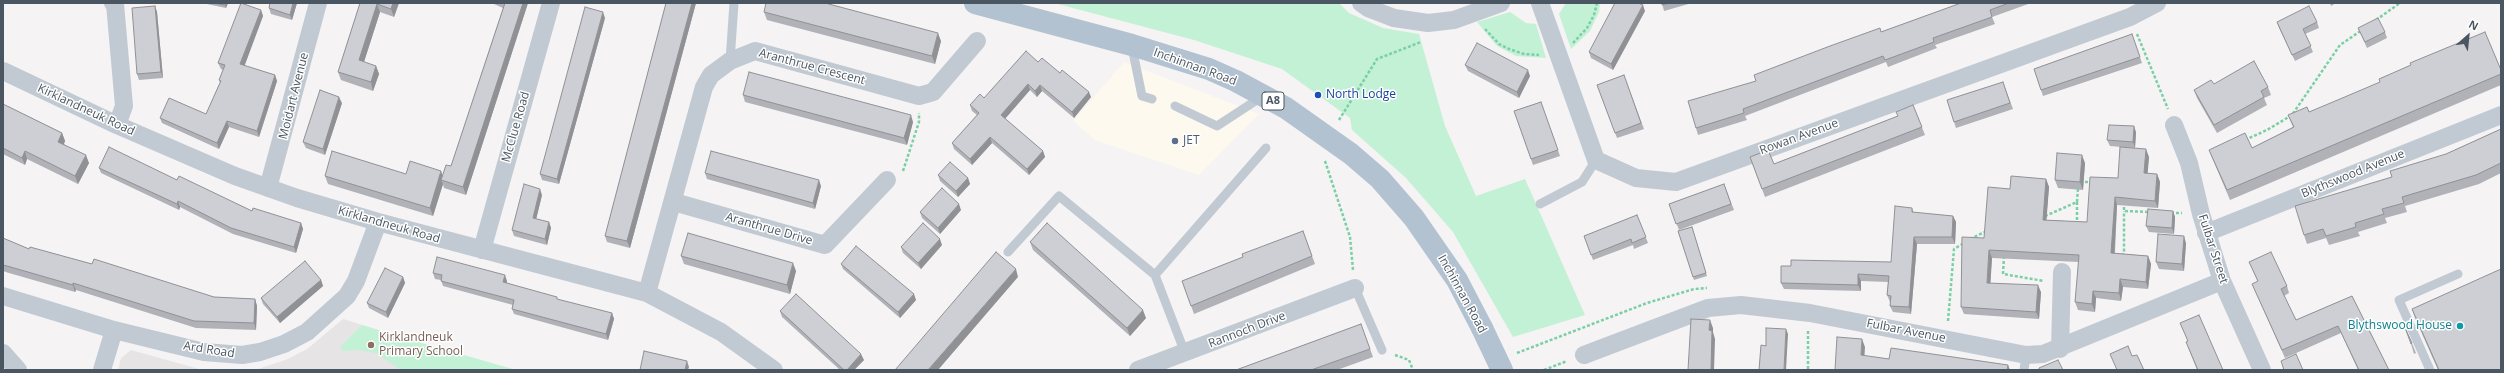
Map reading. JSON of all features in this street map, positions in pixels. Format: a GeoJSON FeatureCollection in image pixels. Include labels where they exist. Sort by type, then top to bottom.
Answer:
{"type":"FeatureCollection","features":[{"type":"Feature","properties":{"kind":"main road","name":"Inchinnan Road"},"geometry":{"type":"LineString","coordinates":[[975,3],[1132,45],[1209,69],[1264,95],[1326,146],[1380,179],[1414,218],[1457,280],[1482,328],[1506,363]]}},
{"type":"Feature","properties":{"kind":"street"},"geometry":{"type":"LineString","coordinates":[[113,3],[115,4],[124,106],[117,125]]}},
{"type":"Feature","properties":{"kind":"street","name":"Moidart Avenue"},"geometry":{"type":"LineString","coordinates":[[268,188],[318,3]]}},
{"type":"Feature","properties":{"kind":"street","name":"McClue Road"},"geometry":{"type":"LineString","coordinates":[[482,250],[551,3]]}},
{"type":"Feature","properties":{"kind":"street"},"geometry":{"type":"LineString","coordinates":[[1361,3],[1368,8],[1394,18],[1428,23],[1454,20],[1501,3]]}},
{"type":"Feature","properties":{"kind":"street"},"geometry":{"type":"LineString","coordinates":[[1540,3],[1596,160]]}},
{"type":"Feature","properties":{"kind":"street","name":"Rowan Avenue"},"geometry":{"type":"LineString","coordinates":[[1596,160],[1636,178],[1676,182],[2130,17],[2157,3]]}},
{"type":"Feature","properties":{"kind":"street"},"geometry":{"type":"LineString","coordinates":[[919,96],[932,92],[977,41]]}},
{"type":"Feature","properties":{"kind":"street","name":"Aranthrue Crescent"},"geometry":{"type":"LineString","coordinates":[[647,293],[674,202],[704,87],[711,75],[730,61],[755,50],[919,96]]}},
{"type":"Feature","properties":{"kind":"street","name":"Kirklandneuk Road"},"geometry":{"type":"LineString","coordinates":[[3,71],[117,125],[268,188],[378,222],[647,293],[721,332],[774,370]]}},
{"type":"Feature","properties":{"kind":"street","name":"Blythswood Avenue"},"geometry":{"type":"LineString","coordinates":[[2206,232],[2501,115]]}},
{"type":"Feature","properties":{"kind":"street","name":"Fulbar Street"},"geometry":{"type":"LineString","coordinates":[[2174,125],[2189,163],[2200,214],[2222,281],[2262,370]]}},
{"type":"Feature","properties":{"kind":"street","name":"Aranthrue Drive"},"geometry":{"type":"LineString","coordinates":[[674,202],[825,245],[887,180]]}},
{"type":"Feature","properties":{"kind":"street","name":"Ard Road"},"geometry":{"type":"LineString","coordinates":[[3,296],[114,330],[204,352],[242,356],[284,344],[307,332],[347,296],[356,281],[378,222]]}},
{"type":"Feature","properties":{"kind":"street"},"geometry":{"type":"LineString","coordinates":[[2060,349],[2062,278]]}},
{"type":"Feature","properties":{"kind":"street","name":"Fulbar Avenue"},"geometry":{"type":"LineString","coordinates":[[1584,355],[1708,308],[1741,305],[1810,312],[1947,339],[2025,362],[2043,354],[2060,349],[2222,281]]}},
{"type":"Feature","properties":{"kind":"street","name":"Rannoch Drive"},"geometry":{"type":"LineString","coordinates":[[1138,370],[1355,288]]}},
{"type":"Feature","properties":{"kind":"street"},"geometry":{"type":"LineString","coordinates":[[102,370],[114,330]]}},
{"type":"Feature","properties":{"kind":"street"},"geometry":{"type":"LineString","coordinates":[[3,353],[18,370]]}},
{"type":"Feature","properties":{"kind":"lane"},"geometry":{"type":"LineString","coordinates":[[730,61],[734,3]]}},
{"type":"Feature","properties":{"kind":"lane"},"geometry":{"type":"LineString","coordinates":[[1132,45],[1142,96],[1152,99]]}},
{"type":"Feature","properties":{"kind":"lane"},"geometry":{"type":"LineString","coordinates":[[1175,106],[1217,126],[1264,95]]}},
{"type":"Feature","properties":{"kind":"lane"},"geometry":{"type":"LineString","coordinates":[[1155,275],[1266,148]]}},
{"type":"Feature","properties":{"kind":"lane"},"geometry":{"type":"LineString","coordinates":[[1540,204],[1582,182],[1596,160]]}},
{"type":"Feature","properties":{"kind":"lane"},"geometry":{"type":"LineString","coordinates":[[1008,252],[1059,196],[1155,275],[1185,353]]}},
{"type":"Feature","properties":{"kind":"lane"},"geometry":{"type":"LineString","coordinates":[[2430,370],[2399,300],[2458,274]]}},
{"type":"Feature","properties":{"kind":"lane"},"geometry":{"type":"LineString","coordinates":[[1355,288],[1382,350]]}},
{"type":"Feature","properties":{"kind":"path"},"geometry":{"type":"LineString","coordinates":[[1478,11],[1484,28],[1499,44],[1524,54],[1557,54],[1572,43],[1587,28],[1594,15],[1597,3]]}},
{"type":"Feature","properties":{"kind":"path"},"geometry":{"type":"LineString","coordinates":[[2370,24],[2400,3]]}},
{"type":"Feature","properties":{"kind":"path"},"geometry":{"type":"LineString","coordinates":[[2130,17],[2174,125]]}},
{"type":"Feature","properties":{"kind":"path"},"geometry":{"type":"LineString","coordinates":[[2239,142],[2267,130],[2292,115],[2340,45],[2364,28]]}},
{"type":"Feature","properties":{"kind":"path"},"geometry":{"type":"LineString","coordinates":[[1355,288],[1350,237],[1326,146],[1377,59],[1425,40]]}},
{"type":"Feature","properties":{"kind":"path"},"geometry":{"type":"LineString","coordinates":[[887,180],[901,177],[919,122],[919,96]]}},
{"type":"Feature","properties":{"kind":"path"},"geometry":{"type":"LineString","coordinates":[[2077,226],[2079,182],[2094,182]]}},
{"type":"Feature","properties":{"kind":"path"},"geometry":{"type":"LineString","coordinates":[[2117,261],[2124,253],[2124,196]]}},
{"type":"Feature","properties":{"kind":"path"},"geometry":{"type":"LineString","coordinates":[[2041,217],[2077,202]]}},
{"type":"Feature","properties":{"kind":"path"},"geometry":{"type":"LineString","coordinates":[[2124,211],[2154,212]]}},
{"type":"Feature","properties":{"kind":"path"},"geometry":{"type":"LineString","coordinates":[[2170,213],[2200,214]]}},
{"type":"Feature","properties":{"kind":"path"},"geometry":{"type":"LineString","coordinates":[[1947,339],[1954,249],[1985,231],[1992,231]]}},
{"type":"Feature","properties":{"kind":"path"},"geometry":{"type":"LineString","coordinates":[[2004,253],[2003,274],[2062,278]]}},
{"type":"Feature","properties":{"kind":"path"},"geometry":{"type":"LineString","coordinates":[[1506,363],[1647,303],[1694,289],[1710,288]]}},
{"type":"Feature","properties":{"kind":"path"},"geometry":{"type":"LineString","coordinates":[[1808,370],[1807,340],[1810,312]]}},
{"type":"Feature","properties":{"kind":"path"},"geometry":{"type":"LineString","coordinates":[[1382,350],[1408,360],[1413,370]]}},
{"type":"Feature","properties":{"kind":"path"},"geometry":{"type":"LineString","coordinates":[[1544,370],[1584,355]]}},
{"type":"Feature","properties":{"kind":"shaded area"},"geometry":{"type":"Polygon","coordinates":[[[1124,62],[1259,114],[1199,175],[1095,140],[1073,121],[1124,62]]]}},
{"type":"Feature","properties":{"kind":"shaded area","name":"Kirklandneuk Primary School"},"geometry":{"type":"Polygon","coordinates":[[[343,319],[516,370],[244,370],[258,369],[288,359],[307,349],[343,319]]]}},
{"type":"Feature","properties":{"kind":"shaded area"},"geometry":{"type":"Polygon","coordinates":[[[131,350],[199,369],[212,370],[118,370],[121,358],[131,350]]]}},
{"type":"Feature","properties":{"kind":"green space"},"geometry":{"type":"Polygon","coordinates":[[[1054,3],[1339,3],[1349,13],[1383,28],[1419,34],[1445,126],[1476,196],[1525,179],[1585,315],[1513,337],[1453,232],[1406,178],[1352,130],[1350,118],[1282,69],[1194,40],[1054,3]]]}},
{"type":"Feature","properties":{"kind":"green space"},"geometry":{"type":"Polygon","coordinates":[[[1566,3],[1600,3],[1599,12],[1590,31],[1571,49],[1559,14],[1566,3]]]}},
{"type":"Feature","properties":{"kind":"green space"},"geometry":{"type":"Polygon","coordinates":[[[1510,12],[1526,23],[1536,24],[1546,58],[1516,56],[1497,46],[1477,22],[1510,12]]]}},
{"type":"Feature","properties":{"kind":"green space"},"geometry":{"type":"Polygon","coordinates":[[[362,325],[516,370],[401,370],[376,353],[358,350],[343,351],[340,347],[362,325]]]}},
{"type":"Feature","properties":{"kind":"building"},"geometry":{"type":"Polygon","coordinates":[[[214,3],[226,3],[225,5],[214,3]]]}},
{"type":"Feature","properties":{"kind":"building"},"geometry":{"type":"Polygon","coordinates":[[[241,3],[261,10],[240,64],[275,75],[257,131],[227,121],[217,143],[160,118],[169,98],[206,114],[221,81],[219,80],[225,65],[218,63],[241,3]]]}},
{"type":"Feature","properties":{"kind":"building"},"geometry":{"type":"Polygon","coordinates":[[[270,3],[293,3],[290,15],[269,8],[270,3]]]}},
{"type":"Feature","properties":{"kind":"building"},"geometry":{"type":"Polygon","coordinates":[[[360,3],[393,3],[391,9],[377,4],[359,60],[376,66],[371,82],[338,72],[360,3]]]}},
{"type":"Feature","properties":{"kind":"building"},"geometry":{"type":"Polygon","coordinates":[[[505,3],[523,3],[463,187],[441,180],[446,165],[451,166],[505,3]]]}},
{"type":"Feature","properties":{"kind":"building"},"geometry":{"type":"Polygon","coordinates":[[[666,3],[692,3],[627,241],[605,236],[666,3]]]}},
{"type":"Feature","properties":{"kind":"building"},"geometry":{"type":"Polygon","coordinates":[[[766,3],[825,3],[938,33],[932,56],[764,12],[766,3]]]}},
{"type":"Feature","properties":{"kind":"building"},"geometry":{"type":"Polygon","coordinates":[[[1615,3],[1638,3],[1643,5],[1611,64],[1589,52],[1615,3]]]}},
{"type":"Feature","properties":{"kind":"building"},"geometry":{"type":"Polygon","coordinates":[[[1961,3],[2009,3],[1990,10],[1992,17],[1933,38],[1934,42],[1885,60],[1883,56],[1743,109],[1744,113],[1696,128],[1688,101],[1756,81],[1754,75],[1830,46],[1880,28],[1881,32],[1961,3]]]}},
{"type":"Feature","properties":{"kind":"building"},"geometry":{"type":"Polygon","coordinates":[[[155,6],[161,72],[137,74],[132,8],[155,6]]]}},
{"type":"Feature","properties":{"kind":"building"},"geometry":{"type":"Polygon","coordinates":[[[2309,6],[2317,22],[2303,29],[2311,46],[2292,55],[2277,22],[2309,6]]]}},
{"type":"Feature","properties":{"kind":"building"},"geometry":{"type":"Polygon","coordinates":[[[585,7],[603,12],[557,179],[540,174],[585,7]]]}},
{"type":"Feature","properties":{"kind":"building"},"geometry":{"type":"Polygon","coordinates":[[[2378,18],[2385,32],[2365,42],[2358,28],[2378,18]]]}},
{"type":"Feature","properties":{"kind":"building"},"geometry":{"type":"Polygon","coordinates":[[[2485,32],[2501,70],[2501,74],[2227,190],[2209,150],[2245,133],[2252,148],[2294,127],[2288,115],[2307,107],[2309,112],[2340,99],[2380,82],[2379,79],[2411,65],[2410,63],[2485,32]]]}},
{"type":"Feature","properties":{"kind":"building"},"geometry":{"type":"Polygon","coordinates":[[[2132,34],[2140,57],[2041,90],[2034,69],[2132,34]]]}},
{"type":"Feature","properties":{"kind":"building"},"geometry":{"type":"Polygon","coordinates":[[[1477,43],[1528,70],[1517,92],[1465,65],[1477,43]]]}},
{"type":"Feature","properties":{"kind":"building"},"geometry":{"type":"Polygon","coordinates":[[[1026,51],[1038,62],[1042,58],[1060,73],[1062,70],[1089,92],[1072,112],[1040,85],[1035,91],[1028,84],[1001,115],[1043,151],[1027,169],[990,137],[970,159],[952,143],[979,113],[970,105],[980,94],[984,98],[1026,51]]]}},
{"type":"Feature","properties":{"kind":"building"},"geometry":{"type":"Polygon","coordinates":[[[2254,61],[2268,87],[2261,91],[2264,97],[2214,125],[2194,90],[2211,80],[2214,84],[2254,61]]]}},
{"type":"Feature","properties":{"kind":"building"},"geometry":{"type":"Polygon","coordinates":[[[749,72],[911,115],[904,138],[743,95],[749,72]]]}},
{"type":"Feature","properties":{"kind":"building"},"geometry":{"type":"Polygon","coordinates":[[[1624,75],[1641,123],[1615,133],[1597,85],[1624,75]]]}},
{"type":"Feature","properties":{"kind":"building"},"geometry":{"type":"Polygon","coordinates":[[[2003,82],[2010,103],[1954,122],[1947,100],[2003,82]]]}},
{"type":"Feature","properties":{"kind":"building"},"geometry":{"type":"Polygon","coordinates":[[[320,90],[339,97],[323,149],[303,142],[320,90]]]}},
{"type":"Feature","properties":{"kind":"building"},"geometry":{"type":"Polygon","coordinates":[[[1541,102],[1558,150],[1531,159],[1514,111],[1541,102]]]}},
{"type":"Feature","properties":{"kind":"building"},"geometry":{"type":"Polygon","coordinates":[[[3,104],[62,133],[58,142],[86,155],[75,176],[25,151],[22,158],[3,148],[3,104]]]}},
{"type":"Feature","properties":{"kind":"building"},"geometry":{"type":"Polygon","coordinates":[[[1913,105],[1922,127],[1762,189],[1750,157],[1768,150],[1774,164],[1898,116],[1896,112],[1913,105]]]}},
{"type":"Feature","properties":{"kind":"building"},"geometry":{"type":"Polygon","coordinates":[[[2109,125],[2134,126],[2133,142],[2107,140],[2109,125]]]}},
{"type":"Feature","properties":{"kind":"building"},"geometry":{"type":"Polygon","coordinates":[[[2501,129],[2501,163],[2476,175],[2402,197],[2404,203],[2382,209],[2384,214],[2355,223],[2356,227],[2326,236],[2323,229],[2304,235],[2295,206],[2392,177],[2390,171],[2446,154],[2501,129]]]}},
{"type":"Feature","properties":{"kind":"building"},"geometry":{"type":"Polygon","coordinates":[[[109,147],[177,180],[179,176],[252,211],[253,208],[301,223],[294,247],[231,228],[178,201],[177,204],[99,168],[109,147]]]}},
{"type":"Feature","properties":{"kind":"building"},"geometry":{"type":"Polygon","coordinates":[[[2120,147],[2146,149],[2144,173],[2157,174],[2155,201],[2115,197],[2111,253],[2148,256],[2146,282],[2120,279],[2119,293],[2093,291],[2092,304],[2075,302],[2079,255],[1989,250],[1987,283],[2038,285],[2036,312],[1961,307],[1962,237],[1984,238],[1988,187],[2010,189],[2011,176],[2046,179],[2043,220],[2087,222],[2090,177],[2118,178],[2120,147]]]}},
{"type":"Feature","properties":{"kind":"building"},"geometry":{"type":"Polygon","coordinates":[[[332,151],[406,174],[410,161],[441,171],[430,208],[325,176],[332,151]]]}},
{"type":"Feature","properties":{"kind":"building"},"geometry":{"type":"Polygon","coordinates":[[[711,151],[819,180],[813,203],[705,173],[711,151]]]}},
{"type":"Feature","properties":{"kind":"building"},"geometry":{"type":"Polygon","coordinates":[[[2057,153],[2082,155],[2080,182],[2055,180],[2057,153]]]}},
{"type":"Feature","properties":{"kind":"building"},"geometry":{"type":"Polygon","coordinates":[[[950,162],[968,178],[956,191],[938,175],[950,162]]]}},
{"type":"Feature","properties":{"kind":"building"},"geometry":{"type":"Polygon","coordinates":[[[524,184],[540,189],[533,218],[549,222],[545,239],[512,230],[524,184]]]}},
{"type":"Feature","properties":{"kind":"building"},"geometry":{"type":"Polygon","coordinates":[[[1724,184],[1731,204],[1676,224],[1669,204],[1724,184]]]}},
{"type":"Feature","properties":{"kind":"building"},"geometry":{"type":"Polygon","coordinates":[[[942,188],[959,204],[938,228],[920,212],[942,188]]]}},
{"type":"Feature","properties":{"kind":"building"},"geometry":{"type":"Polygon","coordinates":[[[1895,206],[1912,208],[1912,212],[1953,216],[1952,237],[1914,237],[1909,307],[1890,306],[1891,296],[1887,295],[1889,276],[1858,274],[1858,285],[1781,283],[1781,266],[1791,266],[1791,260],[1891,262],[1895,206]]]}},
{"type":"Feature","properties":{"kind":"building"},"geometry":{"type":"Polygon","coordinates":[[[2148,209],[2173,211],[2172,228],[2146,226],[2148,209]]]}},
{"type":"Feature","properties":{"kind":"building"},"geometry":{"type":"Polygon","coordinates":[[[1637,215],[1646,237],[1632,243],[1631,239],[1591,255],[1584,236],[1637,215]]]}},
{"type":"Feature","properties":{"kind":"building"},"geometry":{"type":"Polygon","coordinates":[[[923,223],[940,239],[918,263],[901,247],[923,223]]]}},
{"type":"Feature","properties":{"kind":"building"},"geometry":{"type":"Polygon","coordinates":[[[1047,223],[1143,310],[1127,328],[1030,242],[1047,223]]]}},
{"type":"Feature","properties":{"kind":"building"},"geometry":{"type":"Polygon","coordinates":[[[1692,227],[1706,273],[1693,277],[1678,231],[1692,227]]]}},
{"type":"Feature","properties":{"kind":"building"},"geometry":{"type":"Polygon","coordinates":[[[1303,231],[1312,256],[1191,306],[1182,281],[1243,257],[1242,254],[1303,231]]]}},
{"type":"Feature","properties":{"kind":"building"},"geometry":{"type":"Polygon","coordinates":[[[688,233],[793,263],[787,285],[681,256],[688,233]]]}},
{"type":"Feature","properties":{"kind":"building"},"geometry":{"type":"Polygon","coordinates":[[[2158,234],[2184,236],[2182,264],[2156,262],[2158,234]]]}},
{"type":"Feature","properties":{"kind":"building"},"geometry":{"type":"Polygon","coordinates":[[[3,238],[29,249],[30,247],[92,264],[94,259],[214,297],[255,299],[254,323],[194,321],[73,283],[73,285],[3,265],[3,238]]]}},
{"type":"Feature","properties":{"kind":"building"},"geometry":{"type":"Polygon","coordinates":[[[856,246],[914,294],[898,312],[841,264],[856,246]]]}},
{"type":"Feature","properties":{"kind":"building"},"geometry":{"type":"Polygon","coordinates":[[[996,252],[1016,269],[928,370],[895,370],[996,252]]]}},
{"type":"Feature","properties":{"kind":"building"},"geometry":{"type":"Polygon","coordinates":[[[2271,252],[2287,286],[2281,289],[2296,320],[2352,296],[2389,370],[2359,370],[2338,326],[2282,350],[2252,284],[2258,281],[2249,262],[2271,252]]]}},
{"type":"Feature","properties":{"kind":"building"},"geometry":{"type":"Polygon","coordinates":[[[437,257],[505,275],[503,282],[557,297],[557,299],[612,313],[606,334],[512,309],[514,300],[441,281],[442,275],[433,273],[437,257]]]}},
{"type":"Feature","properties":{"kind":"building"},"geometry":{"type":"Polygon","coordinates":[[[305,261],[321,280],[277,317],[261,298],[305,261]]]}},
{"type":"Feature","properties":{"kind":"building"},"geometry":{"type":"Polygon","coordinates":[[[385,268],[403,277],[386,312],[367,303],[385,268]]]}},
{"type":"Feature","properties":{"kind":"building","name":"Blythswood House"},"geometry":{"type":"Polygon","coordinates":[[[2501,269],[2501,370],[2439,370],[2412,309],[2501,269]]]}},
{"type":"Feature","properties":{"kind":"building"},"geometry":{"type":"Polygon","coordinates":[[[796,294],[861,354],[847,370],[844,370],[780,311],[796,294]]]}},
{"type":"Feature","properties":{"kind":"building"},"geometry":{"type":"Polygon","coordinates":[[[2199,315],[2223,370],[2198,370],[2180,323],[2199,315]]]}},
{"type":"Feature","properties":{"kind":"building"},"geometry":{"type":"Polygon","coordinates":[[[1691,319],[1710,320],[1709,330],[1712,331],[1711,370],[1688,370],[1691,319]]]}},
{"type":"Feature","properties":{"kind":"building"},"geometry":{"type":"Polygon","coordinates":[[[1361,324],[1370,349],[1311,370],[1236,370],[1361,324]]]}},
{"type":"Feature","properties":{"kind":"building"},"geometry":{"type":"Polygon","coordinates":[[[1766,328],[1786,329],[1784,370],[1759,370],[1761,345],[1766,346],[1766,328]]]}},
{"type":"Feature","properties":{"kind":"building"},"geometry":{"type":"Polygon","coordinates":[[[1837,337],[1862,339],[1861,355],[1889,359],[1891,348],[2008,365],[2007,370],[1835,370],[1837,337]]]}},
{"type":"Feature","properties":{"kind":"building"},"geometry":{"type":"Polygon","coordinates":[[[2128,346],[2132,356],[2137,355],[2144,370],[2117,370],[2110,354],[2128,346]]]}},
{"type":"Feature","properties":{"kind":"building"},"geometry":{"type":"Polygon","coordinates":[[[644,351],[687,361],[685,370],[640,370],[644,351]]]}},
{"type":"Feature","properties":{"kind":"building"},"geometry":{"type":"Polygon","coordinates":[[[2296,354],[2303,370],[2284,370],[2281,361],[2296,354]]]}},
{"type":"Feature","properties":{"kind":"building"},"geometry":{"type":"Polygon","coordinates":[[[2058,360],[2063,370],[2039,370],[2039,368],[2058,360]]]}},
{"type":"Feature","properties":{"kind":"place","name":"North Lodge"},"geometry":{"type":"Point","coordinates":[1318,95]}},
{"type":"Feature","properties":{"kind":"place","name":"JET"},"geometry":{"type":"Point","coordinates":[1175,141]}},
{"type":"Feature","properties":{"kind":"place","name":"Blythswood House"},"geometry":{"type":"Point","coordinates":[2460,326]}},
{"type":"Feature","properties":{"kind":"place","name":"Kirklandneuk Primary School"},"geometry":{"type":"Point","coordinates":[371,345]}}]}
